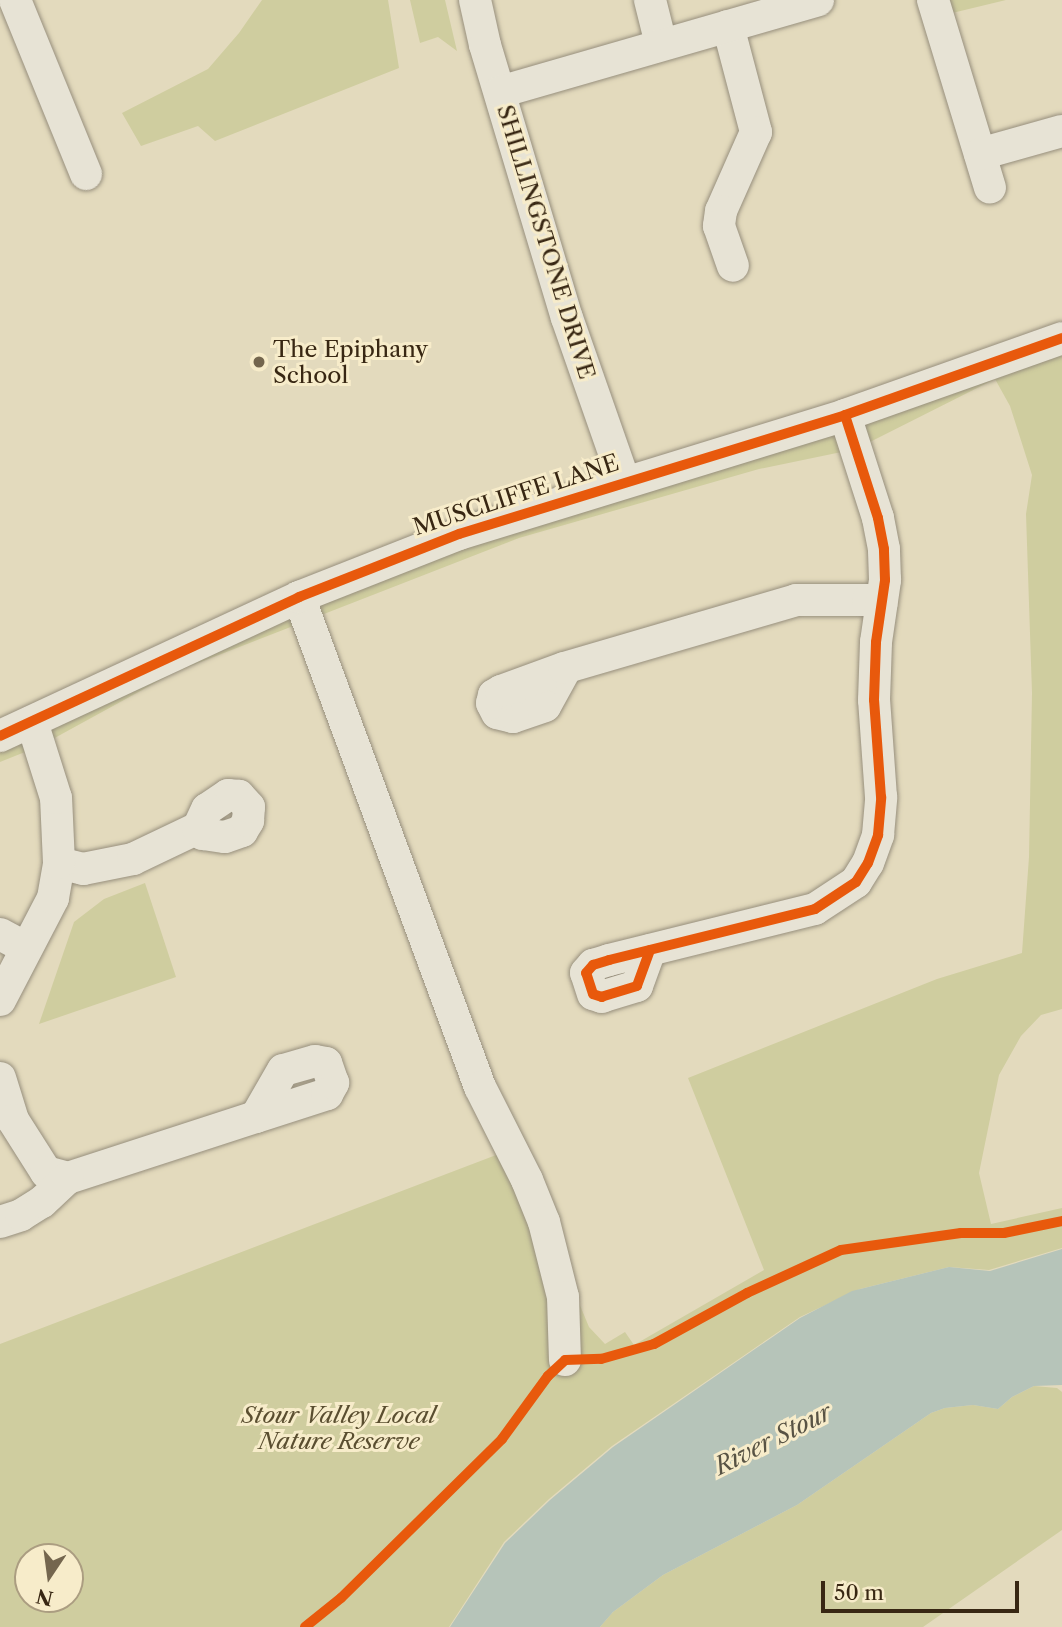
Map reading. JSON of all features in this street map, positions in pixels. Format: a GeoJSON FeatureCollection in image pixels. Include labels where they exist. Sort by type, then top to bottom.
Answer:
{"type":"FeatureCollection","features":[{"type":"Feature","properties":{"kind":"street"},"geometry":{"type":"LineString","coordinates":[[15,0],[86,174]]}},
{"type":"Feature","properties":{"kind":"street","name":"SHILLINGSTONE DRIVE"},"geometry":{"type":"LineString","coordinates":[[475,0],[567,318],[624,481]]}},
{"type":"Feature","properties":{"kind":"street"},"geometry":{"type":"LineString","coordinates":[[650,0],[661,44]]}},
{"type":"Feature","properties":{"kind":"street"},"geometry":{"type":"LineString","coordinates":[[500,92],[818,0]]}},
{"type":"Feature","properties":{"kind":"street"},"geometry":{"type":"LineString","coordinates":[[933,0],[990,188]]}},
{"type":"Feature","properties":{"kind":"street"},"geometry":{"type":"LineString","coordinates":[[728,26],[756,132],[721,211],[719,226],[733,266]]}},
{"type":"Feature","properties":{"kind":"street"},"geometry":{"type":"LineString","coordinates":[[980,154],[1062,131]]}},
{"type":"Feature","properties":{"kind":"street","name":"MUSCLIFFE LANE"},"geometry":{"type":"LineString","coordinates":[[0,736],[128,674],[299,597],[459,534],[845,415],[1062,338]]}},
{"type":"Feature","properties":{"kind":"street"},"geometry":{"type":"LineString","coordinates":[[650,950],[815,909],[856,882],[869,863],[878,835],[881,797],[874,700],[876,642],[886,580],[878,519],[845,415]]}},
{"type":"Feature","properties":{"kind":"street"},"geometry":{"type":"LineString","coordinates":[[299,597],[480,1087],[527,1180],[544,1222],[563,1297],[565,1360]]}},
{"type":"Feature","properties":{"kind":"street"},"geometry":{"type":"LineString","coordinates":[[566,668],[796,600],[868,600],[881,604]]}},
{"type":"Feature","properties":{"kind":"street"},"geometry":{"type":"LineString","coordinates":[[0,1000],[13,941],[40,928],[53,898],[58,863],[56,798],[32,722]]}},
{"type":"Feature","properties":{"kind":"street"},"geometry":{"type":"LineString","coordinates":[[58,863],[83,869],[133,859],[198,828]]}},
{"type":"Feature","properties":{"kind":"street"},"geometry":{"type":"LineString","coordinates":[[0,1078],[13,1120],[46,1172],[68,1178]]}},
{"type":"Feature","properties":{"kind":"street"},"geometry":{"type":"LineString","coordinates":[[0,1222],[21,1215],[42,1202],[68,1178],[256,1117]]}},
{"type":"Feature","properties":{"kind":"green space"},"geometry":{"type":"Polygon","coordinates":[[[262,0],[388,0],[399,68],[215,141],[198,126],[141,146],[122,113],[208,69],[239,33],[262,0]]]}},
{"type":"Feature","properties":{"kind":"green space"},"geometry":{"type":"Polygon","coordinates":[[[410,0],[445,0],[457,51],[438,37],[420,43],[410,0]]]}},
{"type":"Feature","properties":{"kind":"green space"},"geometry":{"type":"Polygon","coordinates":[[[938,0],[1006,0],[944,15],[938,0]]]}},
{"type":"Feature","properties":{"kind":"green space","name":"Stour Valley Local Nature Reserve"},"geometry":{"type":"Polygon","coordinates":[[[1062,338],[1062,1009],[1041,1015],[1021,1036],[999,1075],[979,1173],[991,1224],[1062,1208],[1062,1248],[989,1270],[949,1267],[860,1289],[800,1317],[612,1446],[549,1499],[504,1542],[449,1627],[0,1627],[0,1344],[520,1146],[589,1327],[605,1344],[625,1332],[634,1345],[764,1270],[688,1078],[937,979],[1022,953],[1029,857],[1032,693],[1026,514],[1032,475],[1010,406],[995,379],[856,449],[759,469],[519,538],[175,672],[40,746],[0,762],[0,736],[299,597],[1062,338]]]}},
{"type":"Feature","properties":{"kind":"green space"},"geometry":{"type":"Polygon","coordinates":[[[145,883],[176,977],[39,1024],[74,922],[104,899],[145,883]]]}},
{"type":"Feature","properties":{"kind":"green space"},"geometry":{"type":"Polygon","coordinates":[[[1034,1386],[1057,1388],[1062,1392],[1062,1530],[923,1627],[600,1627],[613,1612],[663,1575],[797,1505],[931,1413],[945,1408],[973,1405],[998,1409],[1012,1397],[1034,1386]]]}},
{"type":"Feature","properties":{"kind":"water","name":"River Stour"},"geometry":{"type":"Polygon","coordinates":[[[1062,1249],[1062,1385],[1034,1386],[1012,1397],[998,1409],[973,1405],[945,1408],[931,1413],[797,1505],[663,1575],[613,1612],[600,1627],[450,1627],[505,1543],[550,1500],[613,1447],[800,1318],[852,1291],[949,1267],[990,1271],[1062,1249]]]}},
{"type":"Feature","properties":{"kind":"cycle path"},"geometry":{"type":"LineString","coordinates":[[0,736],[299,597],[459,534],[845,415],[1062,338]]}},
{"type":"Feature","properties":{"kind":"cycle path"},"geometry":{"type":"LineString","coordinates":[[650,950],[637,986],[602,997],[593,994],[586,973],[593,965],[609,960],[815,909],[856,882],[868,863],[878,835],[881,797],[874,700],[876,642],[885,580],[884,549],[878,518],[845,415]]}},
{"type":"Feature","properties":{"kind":"cycle path"},"geometry":{"type":"LineString","coordinates":[[305,1627],[341,1598],[502,1439],[548,1376],[565,1360],[601,1359],[654,1344],[747,1293],[841,1250],[961,1233],[1004,1233],[1062,1221]]}},
{"type":"Feature","properties":{"kind":"place","name":"The Epiphany School"},"geometry":{"type":"Point","coordinates":[259,362]}}]}
